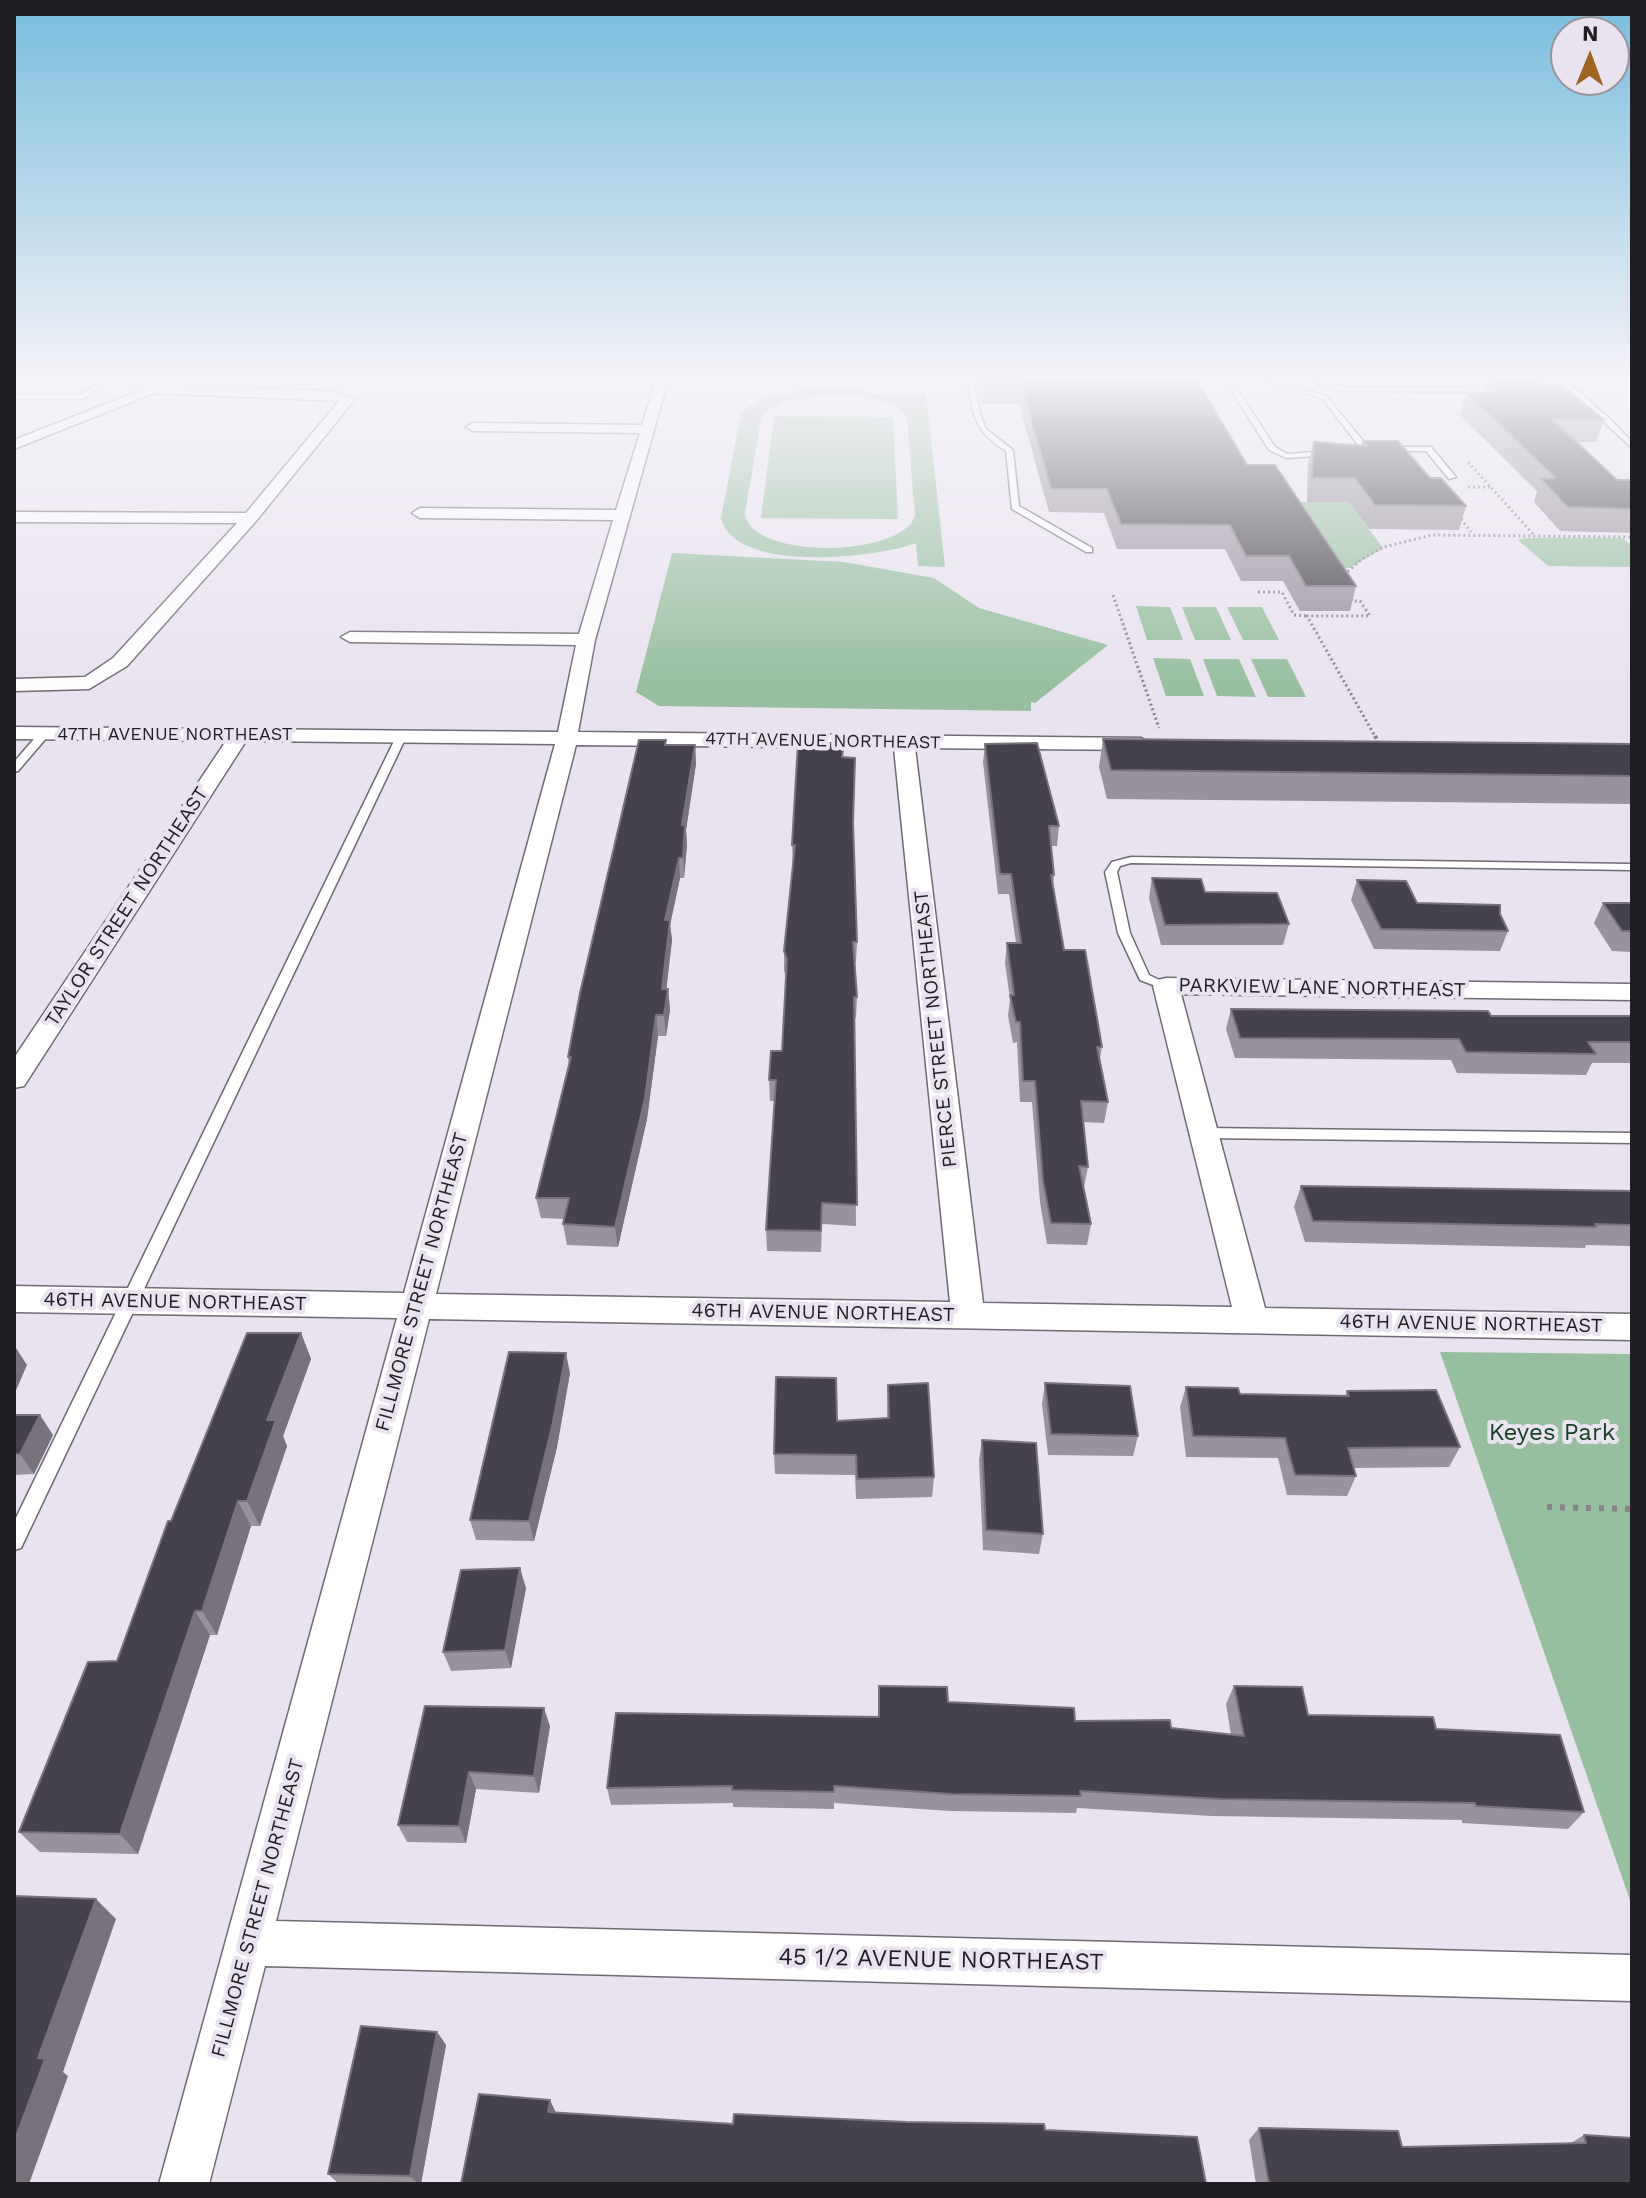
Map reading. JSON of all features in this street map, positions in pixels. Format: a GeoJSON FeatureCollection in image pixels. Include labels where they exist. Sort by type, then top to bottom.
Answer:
{"type":"FeatureCollection","features":[{"type":"Feature","properties":{"kind":"street"},"geometry":{"type":"LineString","coordinates":[[14,685],[89,683],[111,670],[279,483]]}},
{"type":"Feature","properties":{"kind":"street","name":"FILLMORE STREET NORTHEAST"},"geometry":{"type":"LineString","coordinates":[[184,2184],[567,738],[586,640],[633,483]]}},
{"type":"Feature","properties":{"kind":"street"},"geometry":{"type":"LineString","coordinates":[[420,513],[623,515]]}},
{"type":"Feature","properties":{"kind":"street"},"geometry":{"type":"LineString","coordinates":[[14,517],[250,518]]}},
{"type":"Feature","properties":{"kind":"street"},"geometry":{"type":"LineString","coordinates":[[350,637],[586,640]]}},
{"type":"Feature","properties":{"kind":"street","name":"47TH AVENUE NORTHEAST"},"geometry":{"type":"LineString","coordinates":[[14,733],[1165,744]]}},
{"type":"Feature","properties":{"kind":"street","name":"TAYLOR STREET NORTHEAST"},"geometry":{"type":"LineString","coordinates":[[14,1079],[240,735]]}},
{"type":"Feature","properties":{"kind":"street","name":"PIERCE STREET NORTHEAST"},"geometry":{"type":"LineString","coordinates":[[904,742],[968,1316]]}},
{"type":"Feature","properties":{"kind":"street","name":"PARKVIEW LANE NORTHEAST"},"geometry":{"type":"LineString","coordinates":[[1252,1321],[1166,986],[1632,992]]}},
{"type":"Feature","properties":{"kind":"street","name":"46TH AVENUE NORTHEAST"},"geometry":{"type":"LineString","coordinates":[[14,1299],[1632,1327]]}},
{"type":"Feature","properties":{"kind":"street","name":"45 1/2 AVENUE NORTHEAST"},"geometry":{"type":"LineString","coordinates":[[250,1943],[1632,1978]]}},
{"type":"Feature","properties":{"kind":"lane"},"geometry":{"type":"LineString","coordinates":[[1012,483],[1015,507],[1089,550]]}},
{"type":"Feature","properties":{"kind":"lane"},"geometry":{"type":"LineString","coordinates":[[14,769],[44,734]]}},
{"type":"Feature","properties":{"kind":"lane"},"geometry":{"type":"LineString","coordinates":[[14,1542],[401,737]]}},
{"type":"Feature","properties":{"kind":"lane"},"geometry":{"type":"LineString","coordinates":[[1166,986],[1144,977],[1124,933],[1111,872],[1116,864],[1131,860],[1632,867]]}},
{"type":"Feature","properties":{"kind":"lane"},"geometry":{"type":"LineString","coordinates":[[1203,1133],[1632,1138]]}},
{"type":"Feature","properties":{"kind":"path"},"geometry":{"type":"LineString","coordinates":[[1456,512],[1471,533]]}},
{"type":"Feature","properties":{"kind":"path"},"geometry":{"type":"LineString","coordinates":[[1338,582],[1355,563],[1383,548],[1430,536],[1471,533],[1632,537]]}},
{"type":"Feature","properties":{"kind":"path"},"geometry":{"type":"LineString","coordinates":[[1258,592],[1282,592],[1294,615],[1370,616],[1360,601],[1352,601],[1344,590]]}},
{"type":"Feature","properties":{"kind":"path"},"geometry":{"type":"LineString","coordinates":[[1113,595],[1165,744]]}},
{"type":"Feature","properties":{"kind":"path"},"geometry":{"type":"LineString","coordinates":[[1307,616],[1381,746]]}},
{"type":"Feature","properties":{"kind":"path"},"geometry":{"type":"LineString","coordinates":[[1547,1507],[1632,1509]]}},
{"type":"Feature","properties":{"kind":"green space"},"geometry":{"type":"Polygon","coordinates":[[[728,483],[750,483],[745,513],[753,528],[771,539],[796,546],[855,546],[883,540],[904,530],[915,516],[912,483],[936,483],[945,567],[918,566],[916,543],[897,549],[841,556],[778,554],[751,548],[732,536],[721,518],[728,483]]]}},
{"type":"Feature","properties":{"kind":"green space"},"geometry":{"type":"Polygon","coordinates":[[[766,483],[896,483],[898,519],[761,518],[766,483]]]}},
{"type":"Feature","properties":{"kind":"green space"},"geometry":{"type":"Polygon","coordinates":[[[1279,502],[1349,502],[1383,548],[1350,568],[1323,568],[1279,502]]]}},
{"type":"Feature","properties":{"kind":"green space"},"geometry":{"type":"Polygon","coordinates":[[[1623,538],[1632,546],[1632,567],[1548,566],[1518,540],[1623,538]]]}},
{"type":"Feature","properties":{"kind":"green space"},"geometry":{"type":"Polygon","coordinates":[[[672,553],[844,562],[934,578],[979,608],[1108,645],[1035,703],[1031,702],[1031,711],[659,706],[636,692],[672,553]]]}},
{"type":"Feature","properties":{"kind":"green space"},"geometry":{"type":"Polygon","coordinates":[[[1136,606],[1170,607],[1183,640],[1147,640],[1136,606]]]}},
{"type":"Feature","properties":{"kind":"green space"},"geometry":{"type":"Polygon","coordinates":[[[1182,607],[1216,607],[1231,640],[1195,640],[1182,607]]]}},
{"type":"Feature","properties":{"kind":"green space"},"geometry":{"type":"Polygon","coordinates":[[[1227,607],[1262,607],[1279,640],[1243,640],[1227,607]]]}},
{"type":"Feature","properties":{"kind":"green space"},"geometry":{"type":"Polygon","coordinates":[[[1153,658],[1190,659],[1204,696],[1166,696],[1153,658]]]}},
{"type":"Feature","properties":{"kind":"green space"},"geometry":{"type":"Polygon","coordinates":[[[1203,659],[1239,659],[1256,697],[1217,696],[1203,659]]]}},
{"type":"Feature","properties":{"kind":"green space"},"geometry":{"type":"Polygon","coordinates":[[[1251,659],[1287,659],[1306,697],[1268,697],[1251,659]]]}},
{"type":"Feature","properties":{"kind":"green space","name":"Keyes Park"},"geometry":{"type":"Polygon","coordinates":[[[1440,1352],[1632,1354],[1632,1906],[1440,1352]]]}},
{"type":"Feature","properties":{"kind":"building"},"geometry":{"type":"Polygon","coordinates":[[[1049,483],[1287,483],[1356,586],[1306,586],[1289,556],[1246,556],[1230,525],[1121,524],[1107,489],[1051,489],[1049,483]]]}},
{"type":"Feature","properties":{"kind":"building"},"geometry":{"type":"Polygon","coordinates":[[[1358,483],[1445,483],[1466,506],[1375,505],[1358,483]]]}},
{"type":"Feature","properties":{"kind":"building"},"geometry":{"type":"Polygon","coordinates":[[[1544,483],[1632,483],[1632,509],[1568,507],[1544,483]]]}},
{"type":"Feature","properties":{"kind":"building"},"geometry":{"type":"Polygon","coordinates":[[[1103,739],[1632,744],[1632,776],[1111,770],[1103,739]]]}},
{"type":"Feature","properties":{"kind":"building"},"geometry":{"type":"Polygon","coordinates":[[[639,740],[666,740],[665,745],[695,745],[682,825],[685,825],[683,858],[679,858],[665,920],[670,920],[662,989],[668,989],[664,1015],[656,1015],[645,1098],[615,1227],[563,1224],[569,1198],[536,1198],[571,1057],[568,1057],[580,993],[639,740]]]}},
{"type":"Feature","properties":{"kind":"building"},"geometry":{"type":"Polygon","coordinates":[[[798,743],[844,743],[842,757],[855,758],[853,822],[857,942],[853,942],[857,997],[854,997],[857,1205],[822,1203],[821,1231],[766,1230],[776,1080],[769,1080],[771,1051],[782,1051],[787,959],[784,951],[795,845],[792,845],[798,743]]]}},
{"type":"Feature","properties":{"kind":"building"},"geometry":{"type":"Polygon","coordinates":[[[1037,743],[1059,826],[1049,826],[1054,875],[1051,875],[1064,950],[1085,950],[1102,1047],[1097,1047],[1108,1102],[1081,1101],[1088,1167],[1079,1166],[1091,1224],[1051,1223],[1043,1181],[1035,1081],[1023,1081],[1020,1022],[1016,1022],[1010,995],[1014,995],[1007,943],[1021,943],[1011,874],[1000,874],[985,744],[1037,743]]]}},
{"type":"Feature","properties":{"kind":"building"},"geometry":{"type":"Polygon","coordinates":[[[1152,878],[1201,879],[1205,892],[1277,893],[1289,924],[1165,925],[1152,878]]]}},
{"type":"Feature","properties":{"kind":"building"},"geometry":{"type":"Polygon","coordinates":[[[1357,880],[1406,881],[1417,903],[1500,905],[1500,914],[1508,931],[1381,929],[1357,880]]]}},
{"type":"Feature","properties":{"kind":"building"},"geometry":{"type":"Polygon","coordinates":[[[1603,903],[1632,903],[1632,931],[1622,931],[1603,903]]]}},
{"type":"Feature","properties":{"kind":"building"},"geometry":{"type":"Polygon","coordinates":[[[1231,1009],[1488,1011],[1491,1016],[1632,1016],[1632,1042],[1588,1042],[1596,1054],[1466,1052],[1459,1039],[1240,1038],[1231,1009]]]}},
{"type":"Feature","properties":{"kind":"building"},"geometry":{"type":"Polygon","coordinates":[[[1301,1186],[1632,1191],[1632,1225],[1595,1224],[1596,1227],[1313,1221],[1301,1186]]]}},
{"type":"Feature","properties":{"kind":"building"},"geometry":{"type":"Polygon","coordinates":[[[247,1333],[301,1333],[267,1420],[276,1420],[247,1501],[238,1501],[202,1611],[195,1611],[120,1834],[19,1832],[88,1662],[117,1661],[168,1521],[171,1521],[247,1333]]]}},
{"type":"Feature","properties":{"kind":"building"},"geometry":{"type":"Polygon","coordinates":[[[509,1352],[566,1353],[552,1427],[529,1521],[470,1520],[509,1352]]]}},
{"type":"Feature","properties":{"kind":"building"},"geometry":{"type":"Polygon","coordinates":[[[776,1377],[836,1378],[837,1421],[889,1418],[888,1385],[928,1383],[934,1477],[857,1479],[856,1455],[774,1454],[776,1377]]]}},
{"type":"Feature","properties":{"kind":"building"},"geometry":{"type":"Polygon","coordinates":[[[1045,1383],[1130,1386],[1138,1436],[1051,1434],[1045,1383]]]}},
{"type":"Feature","properties":{"kind":"building"},"geometry":{"type":"Polygon","coordinates":[[[1186,1387],[1238,1388],[1240,1394],[1349,1396],[1347,1391],[1436,1390],[1460,1447],[1348,1448],[1356,1476],[1295,1475],[1285,1438],[1193,1436],[1186,1387]]]}},
{"type":"Feature","properties":{"kind":"building"},"geometry":{"type":"Polygon","coordinates":[[[14,1415],[40,1415],[20,1454],[14,1454],[14,1415]]]}},
{"type":"Feature","properties":{"kind":"building"},"geometry":{"type":"Polygon","coordinates":[[[982,1440],[1036,1443],[1043,1534],[986,1530],[982,1440]]]}},
{"type":"Feature","properties":{"kind":"building"},"geometry":{"type":"Polygon","coordinates":[[[520,1568],[505,1650],[443,1652],[461,1570],[520,1568]]]}},
{"type":"Feature","properties":{"kind":"building"},"geometry":{"type":"Polygon","coordinates":[[[879,1686],[947,1687],[948,1702],[1074,1708],[1075,1721],[1170,1720],[1171,1728],[1244,1736],[1234,1686],[1302,1687],[1308,1715],[1433,1717],[1436,1729],[1560,1735],[1584,1812],[1476,1806],[1475,1803],[1220,1799],[1080,1791],[1081,1796],[952,1794],[834,1786],[834,1792],[732,1790],[732,1786],[607,1788],[616,1713],[879,1717],[879,1686]]]}},
{"type":"Feature","properties":{"kind":"building"},"geometry":{"type":"Polygon","coordinates":[[[425,1706],[544,1708],[534,1776],[469,1772],[459,1826],[398,1825],[425,1706]]]}},
{"type":"Feature","properties":{"kind":"building"},"geometry":{"type":"Polygon","coordinates":[[[14,1896],[96,1899],[38,2058],[45,2059],[14,2142],[14,1896]]]}},
{"type":"Feature","properties":{"kind":"building"},"geometry":{"type":"Polygon","coordinates":[[[361,2026],[437,2032],[410,2176],[328,2174],[361,2026]]]}},
{"type":"Feature","properties":{"kind":"building"},"geometry":{"type":"Polygon","coordinates":[[[479,2094],[550,2100],[548,2112],[733,2124],[734,2114],[906,2122],[1044,2124],[1045,2130],[1197,2137],[1206,2184],[461,2184],[479,2094]]]}},
{"type":"Feature","properties":{"kind":"building"},"geometry":{"type":"Polygon","coordinates":[[[1259,2128],[1398,2131],[1402,2147],[1586,2143],[1584,2135],[1632,2138],[1632,2184],[1269,2184],[1259,2128]]]}}]}
